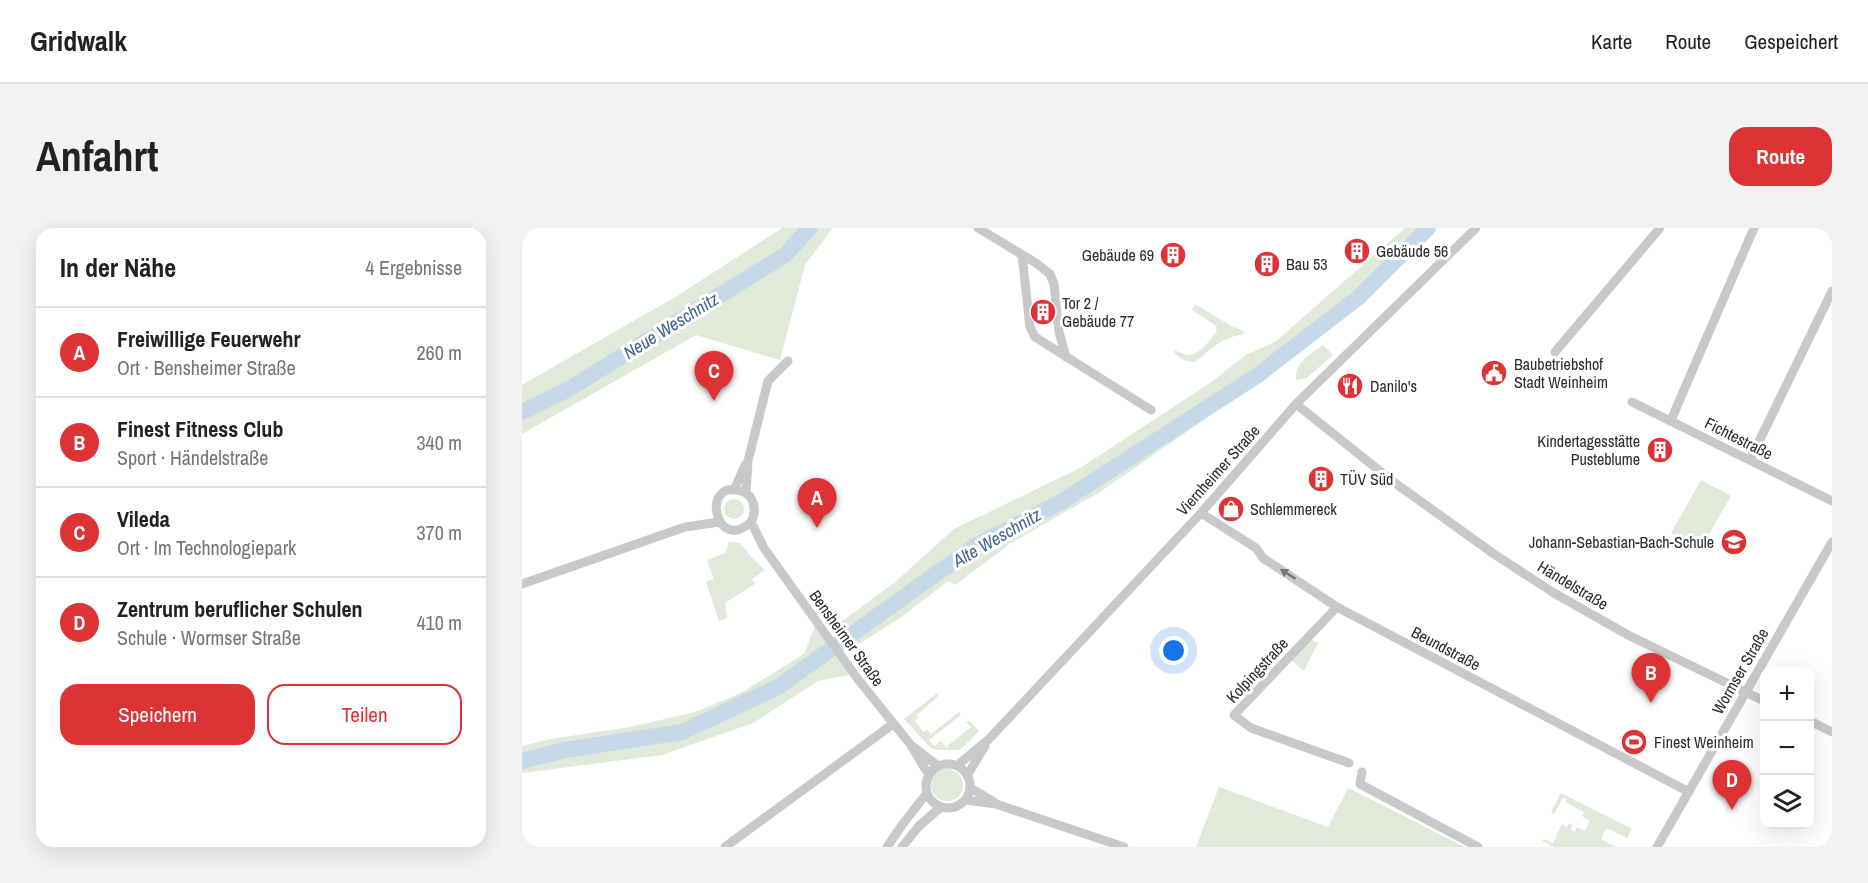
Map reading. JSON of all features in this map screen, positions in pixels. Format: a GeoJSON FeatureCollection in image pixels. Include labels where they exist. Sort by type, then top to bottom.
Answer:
{"type":"FeatureCollection","features":[{"type":"Feature","properties":{"kind":"street"},"geometry":{"type":"LineString","coordinates":[[978,228],[1043,267],[1053,278],[1059,332],[1066,357]]}},
{"type":"Feature","properties":{"kind":"street","name":"Viernheimer Straße"},"geometry":{"type":"LineString","coordinates":[[958,765],[990,739],[1201,513],[1296,404],[1476,228]]}},
{"type":"Feature","properties":{"kind":"street"},"geometry":{"type":"LineString","coordinates":[[1555,352],[1660,228]]}},
{"type":"Feature","properties":{"kind":"street"},"geometry":{"type":"LineString","coordinates":[[1671,420],[1754,228]]}},
{"type":"Feature","properties":{"kind":"street"},"geometry":{"type":"LineString","coordinates":[[1022,255],[1032,334],[1151,410]]}},
{"type":"Feature","properties":{"kind":"street"},"geometry":{"type":"LineString","coordinates":[[1750,460],[1832,291]]}},
{"type":"Feature","properties":{"kind":"street"},"geometry":{"type":"LineString","coordinates":[[734,490],[748,461],[768,381],[788,360]]}},
{"type":"Feature","properties":{"kind":"street","name":"Fichtestraße"},"geometry":{"type":"LineString","coordinates":[[1632,402],[1832,501]]}},
{"type":"Feature","properties":{"kind":"street","name":"Händelstraße"},"geometry":{"type":"LineString","coordinates":[[1296,404],[1395,483],[1494,554],[1554,593],[1628,635],[1760,699]]}},
{"type":"Feature","properties":{"kind":"street","name":"Bensheimer Straße"},"geometry":{"type":"LineString","coordinates":[[748,461],[746,493],[754,503],[754,516],[751,522],[764,548],[910,744],[929,775]]}},
{"type":"Feature","properties":{"kind":"street"},"geometry":{"type":"LineString","coordinates":[[686,527],[719,522],[715,511],[722,494],[734,490],[746,493]]}},
{"type":"Feature","properties":{"kind":"street"},"geometry":{"type":"LineString","coordinates":[[522,584],[686,527],[715,511]]}},
{"type":"Feature","properties":{"kind":"street","name":"Beundstraße"},"geometry":{"type":"LineString","coordinates":[[1201,513],[1256,548],[1263,558],[1337,606],[1689,792]]}},
{"type":"Feature","properties":{"kind":"street","name":"Bensheimer Straße"},"geometry":{"type":"LineString","coordinates":[[719,522],[733,530],[741,529],[764,548]]}},
{"type":"Feature","properties":{"kind":"street"},"geometry":{"type":"LineString","coordinates":[[741,529],[751,522]]}},
{"type":"Feature","properties":{"kind":"street","name":"Wormser Straße"},"geometry":{"type":"LineString","coordinates":[[1657,847],[1832,542]]}},
{"type":"Feature","properties":{"kind":"street","name":"Kolpingstraße"},"geometry":{"type":"LineString","coordinates":[[1337,606],[1234,715],[1251,728],[1349,763]]}},
{"type":"Feature","properties":{"kind":"street"},"geometry":{"type":"LineString","coordinates":[[1814,723],[1832,732]]}},
{"type":"Feature","properties":{"kind":"street"},"geometry":{"type":"LineString","coordinates":[[725,847],[893,724]]}},
{"type":"Feature","properties":{"kind":"street","name":"Viernheimer Straße"},"geometry":{"type":"LineString","coordinates":[[968,774],[990,739]]}},
{"type":"Feature","properties":{"kind":"street","name":"Bensheimer Straße"},"geometry":{"type":"LineString","coordinates":[[910,744],[938,766]]}},
{"type":"Feature","properties":{"kind":"street"},"geometry":{"type":"LineString","coordinates":[[958,765],[968,774],[971,788],[966,800],[955,807],[941,807],[930,799],[927,793],[929,775],[938,766],[958,765]]}},
{"type":"Feature","properties":{"kind":"street"},"geometry":{"type":"LineString","coordinates":[[1362,772],[1360,784],[1478,847]]}},
{"type":"Feature","properties":{"kind":"street"},"geometry":{"type":"LineString","coordinates":[[971,788],[996,804]]}},
{"type":"Feature","properties":{"kind":"street"},"geometry":{"type":"LineString","coordinates":[[887,847],[927,793]]}},
{"type":"Feature","properties":{"kind":"street"},"geometry":{"type":"LineString","coordinates":[[966,800],[996,804],[1125,847]]}},
{"type":"Feature","properties":{"kind":"street"},"geometry":{"type":"LineString","coordinates":[[902,847],[919,826],[941,807]]}},
{"type":"Feature","properties":{"kind":"green space"},"geometry":{"type":"Polygon","coordinates":[[[782,228],[833,228],[805,265],[780,360],[696,335],[522,434],[522,385],[677,296],[782,228]]]}},
{"type":"Feature","properties":{"kind":"green space"},"geometry":{"type":"Polygon","coordinates":[[[1405,228],[1432,228],[1280,367],[1100,492],[1011,543],[955,585],[948,581],[900,618],[851,649],[834,627],[894,583],[954,529],[1080,468],[1207,385],[1246,355],[1275,342],[1405,228]]]}},
{"type":"Feature","properties":{"kind":"green space"},"geometry":{"type":"Polygon","coordinates":[[[1195,304],[1233,327],[1244,331],[1243,335],[1217,344],[1195,362],[1179,357],[1173,350],[1187,355],[1196,353],[1217,331],[1215,325],[1192,310],[1195,304]]]}},
{"type":"Feature","properties":{"kind":"green space"},"geometry":{"type":"Polygon","coordinates":[[[1323,345],[1333,355],[1307,378],[1296,380],[1300,364],[1323,345]]]}},
{"type":"Feature","properties":{"kind":"green space"},"geometry":{"type":"Polygon","coordinates":[[[1701,480],[1731,496],[1700,550],[1671,533],[1701,480]]]}},
{"type":"Feature","properties":{"kind":"green space"},"geometry":{"type":"Polygon","coordinates":[[[734,499],[741,502],[744,509],[741,516],[734,519],[727,516],[724,509],[727,502],[734,499]]]}},
{"type":"Feature","properties":{"kind":"green space"},"geometry":{"type":"Polygon","coordinates":[[[729,542],[740,543],[765,570],[752,579],[755,584],[725,603],[727,618],[719,621],[706,582],[714,579],[707,560],[725,553],[729,542]]]}},
{"type":"Feature","properties":{"kind":"green space"},"geometry":{"type":"Polygon","coordinates":[[[816,624],[849,675],[818,681],[753,723],[662,755],[522,773],[522,746],[551,739],[630,727],[695,712],[741,693],[804,654],[816,624]]]}},
{"type":"Feature","properties":{"kind":"green space"},"geometry":{"type":"Polygon","coordinates":[[[1310,639],[1318,643],[1304,671],[1291,660],[1310,639]]]}},
{"type":"Feature","properties":{"kind":"green space"},"geometry":{"type":"Polygon","coordinates":[[[939,692],[937,697],[917,715],[918,718],[915,721],[923,732],[927,730],[931,734],[959,712],[961,715],[929,740],[935,746],[941,741],[946,747],[971,727],[966,722],[969,721],[979,731],[960,750],[931,748],[904,719],[939,692]]]}},
{"type":"Feature","properties":{"kind":"green space"},"geometry":{"type":"Polygon","coordinates":[[[947,769],[959,773],[963,785],[959,797],[947,801],[935,797],[931,785],[935,773],[947,769]]]}},
{"type":"Feature","properties":{"kind":"green space"},"geometry":{"type":"Polygon","coordinates":[[[1219,787],[1328,827],[1348,788],[1465,847],[1196,847],[1219,787]]]}},
{"type":"Feature","properties":{"kind":"green space"},"geometry":{"type":"Polygon","coordinates":[[[1561,793],[1632,829],[1627,838],[1606,828],[1601,839],[1616,847],[1554,847],[1542,841],[1544,839],[1553,843],[1562,824],[1567,827],[1569,823],[1573,825],[1570,829],[1575,832],[1577,827],[1585,831],[1590,821],[1582,816],[1584,812],[1565,802],[1566,799],[1563,798],[1554,814],[1551,812],[1561,793]]]}},
{"type":"Feature","properties":{"kind":"waterway","name":"Neue Weschnitz"},"geometry":{"type":"LineString","coordinates":[[522,412],[569,389],[785,255],[810,228]]}},
{"type":"Feature","properties":{"kind":"waterway","name":"Alte Weschnitz"},"geometry":{"type":"LineString","coordinates":[[522,761],[565,750],[682,732],[778,687],[975,546],[1061,502],[1258,375],[1359,297],[1428,228]]}},
{"type":"Feature","properties":{"kind":"place","name":"Gebäude 56"},"geometry":{"type":"Point","coordinates":[1357,251]}},
{"type":"Feature","properties":{"kind":"place","name":"Gebäude 69"},"geometry":{"type":"Point","coordinates":[1173,255]}},
{"type":"Feature","properties":{"kind":"place","name":"Bau 53"},"geometry":{"type":"Point","coordinates":[1267,264]}},
{"type":"Feature","properties":{"kind":"place","name":"Tor 2 / Gebäude 77"},"geometry":{"type":"Point","coordinates":[1043,312]}},
{"type":"Feature","properties":{"kind":"place","name":"Baubetriebshof Stadt Weinheim"},"geometry":{"type":"Point","coordinates":[1494,373]}},
{"type":"Feature","properties":{"kind":"place","name":"Danilo's"},"geometry":{"type":"Point","coordinates":[1350,386]}},
{"type":"Feature","properties":{"kind":"place","name":"Vileda"},"geometry":{"type":"Point","coordinates":[714,401]}},
{"type":"Feature","properties":{"kind":"place","name":"Kindertagesstätte Pusteblume"},"geometry":{"type":"Point","coordinates":[1660,450]}},
{"type":"Feature","properties":{"kind":"place","name":"TÜV Süd"},"geometry":{"type":"Point","coordinates":[1321,479]}},
{"type":"Feature","properties":{"kind":"place","name":"Schlemmereck"},"geometry":{"type":"Point","coordinates":[1231,509]}},
{"type":"Feature","properties":{"kind":"place","name":"Freiwillige Feuerwehr"},"geometry":{"type":"Point","coordinates":[817,528]}},
{"type":"Feature","properties":{"kind":"place","name":"Johann-Sebastian-Bach-Schule"},"geometry":{"type":"Point","coordinates":[1734,542]}},
{"type":"Feature","properties":{"kind":"place","name":"Finest Fitness Club"},"geometry":{"type":"Point","coordinates":[1651,703]}},
{"type":"Feature","properties":{"kind":"place","name":"Finest Weinheim"},"geometry":{"type":"Point","coordinates":[1634,742]}},
{"type":"Feature","properties":{"kind":"place","name":"Zentrum beruflicher Schulen"},"geometry":{"type":"Point","coordinates":[1732,810]}}]}
